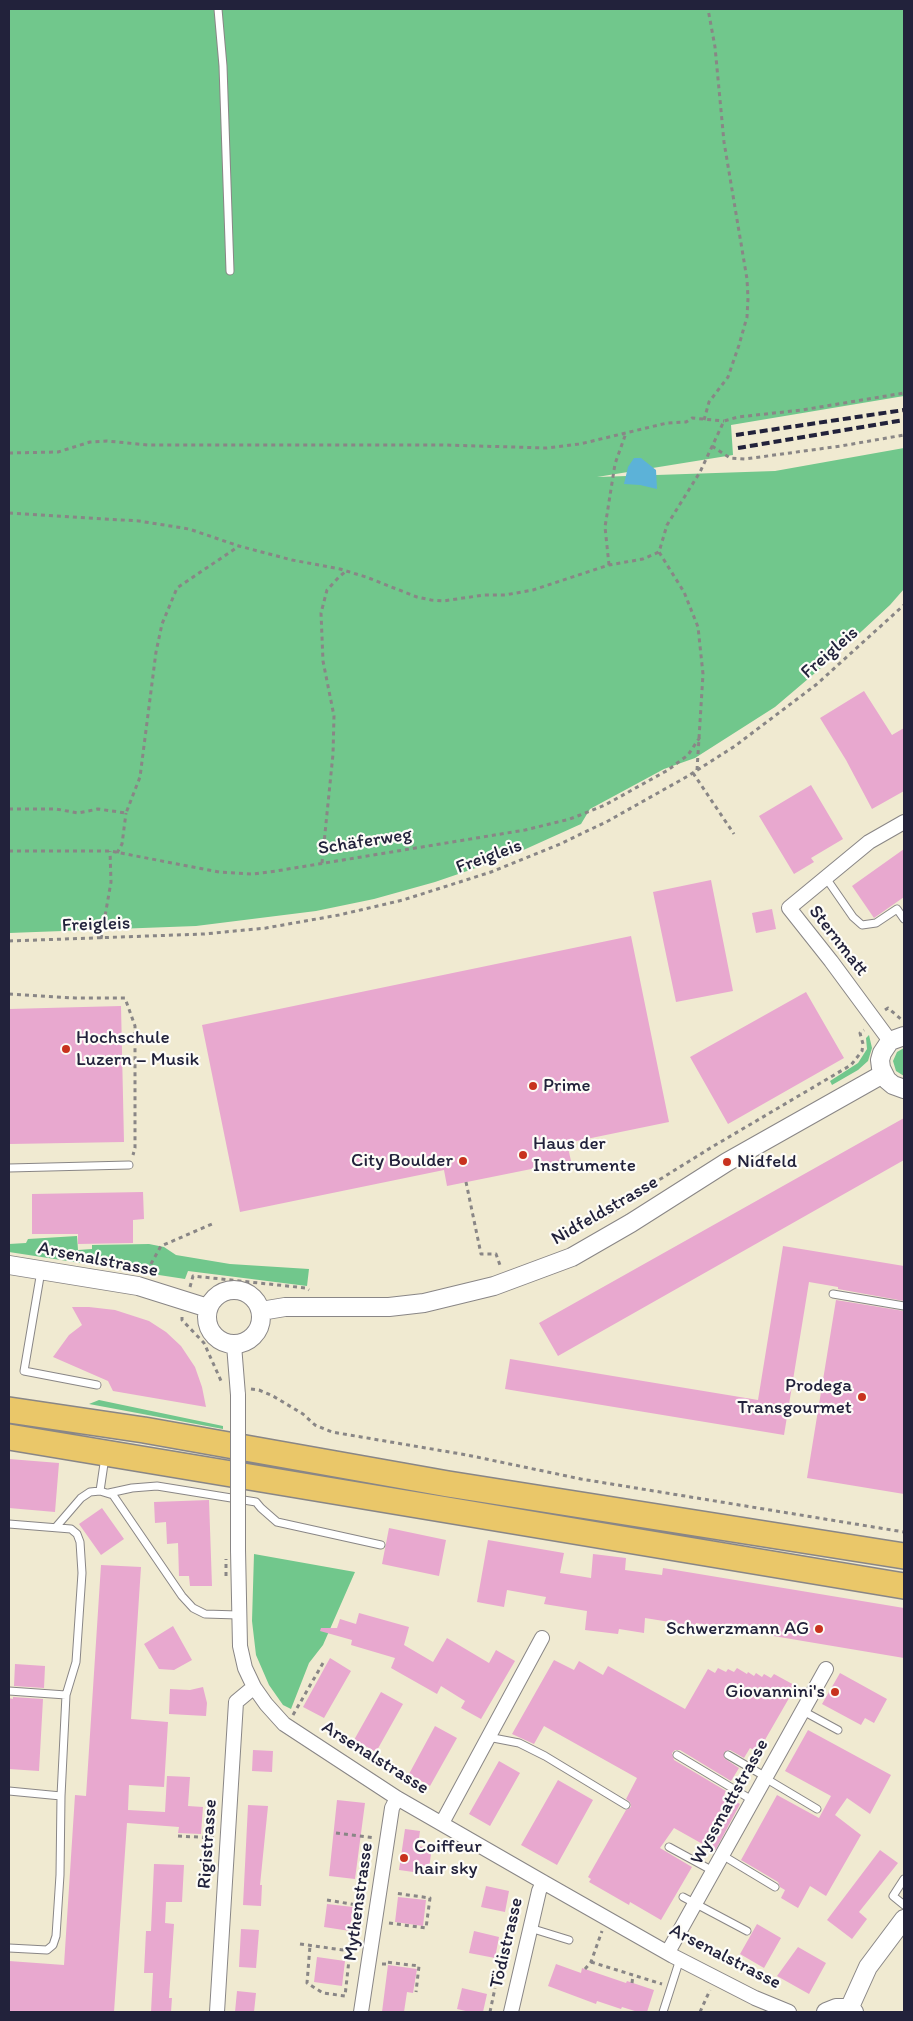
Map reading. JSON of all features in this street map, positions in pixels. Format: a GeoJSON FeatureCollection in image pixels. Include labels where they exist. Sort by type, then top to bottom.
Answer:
{"type":"FeatureCollection","features":[{"type":"Feature","properties":{"kind":"highway"},"geometry":{"type":"LineString","coordinates":[[9,1410],[144,1430],[448,1484],[904,1556]]}},
{"type":"Feature","properties":{"kind":"highway"},"geometry":{"type":"LineString","coordinates":[[9,1437],[904,1586]]}},
{"type":"Feature","properties":{"kind":"street","name":"Sternmatt"},"geometry":{"type":"LineString","coordinates":[[897,1039],[875,1019],[832,960],[789,908],[869,842],[904,822]]}},
{"type":"Feature","properties":{"kind":"street"},"geometry":{"type":"LineString","coordinates":[[897,1039],[882,1053],[880,1060],[883,1074],[893,1085],[904,1088]]}},
{"type":"Feature","properties":{"kind":"street","name":"Nidfeldstrasse"},"geometry":{"type":"LineString","coordinates":[[261,1312],[285,1307],[389,1307],[424,1303],[494,1286],[572,1257],[632,1222],[727,1162],[883,1074]]}},
{"type":"Feature","properties":{"kind":"street","name":"Arsenalstrasse"},"geometry":{"type":"LineString","coordinates":[[9,1265],[138,1286],[208,1308]]}},
{"type":"Feature","properties":{"kind":"street"},"geometry":{"type":"LineString","coordinates":[[232,1290],[240,1290],[254,1298],[261,1312],[260,1328],[256,1335],[250,1341],[234,1345],[220,1341],[214,1336],[207,1323],[208,1308],[218,1296],[232,1290]]}},
{"type":"Feature","properties":{"kind":"street","name":"Arsenalstrasse"},"geometry":{"type":"LineString","coordinates":[[234,1345],[244,1392],[238,1550],[240,1646],[245,1668],[254,1687],[266,1704],[286,1725],[397,1798],[674,1956],[755,1998],[790,2012]]}},
{"type":"Feature","properties":{"kind":"street"},"geometry":{"type":"LineString","coordinates":[[442,1824],[542,1638]]}},
{"type":"Feature","properties":{"kind":"street","name":"Wyssmattstrasse"},"geometry":{"type":"LineString","coordinates":[[674,1956],[689,1900],[713,1871],[826,1669]]}},
{"type":"Feature","properties":{"kind":"street","name":"Rigistrasse"},"geometry":{"type":"LineString","coordinates":[[217,2012],[236,1702],[254,1687]]}},
{"type":"Feature","properties":{"kind":"street","name":"Mythenstrasse"},"geometry":{"type":"LineString","coordinates":[[361,2012],[392,1808],[397,1798]]}},
{"type":"Feature","properties":{"kind":"street","name":"Tödistrasse"},"geometry":{"type":"LineString","coordinates":[[511,2012],[539,1891],[543,1882]]}},
{"type":"Feature","properties":{"kind":"street"},"geometry":{"type":"LineString","coordinates":[[826,2012],[836,2008],[852,2011],[868,1967],[904,1919]]}},
{"type":"Feature","properties":{"kind":"lane"},"geometry":{"type":"LineString","coordinates":[[218,9],[223,66],[230,271]]}},
{"type":"Feature","properties":{"kind":"lane"},"geometry":{"type":"LineString","coordinates":[[826,878],[853,918],[862,925],[876,923],[897,909],[904,919]]}},
{"type":"Feature","properties":{"kind":"lane"},"geometry":{"type":"LineString","coordinates":[[9,1168],[129,1165]]}},
{"type":"Feature","properties":{"kind":"lane"},"geometry":{"type":"LineString","coordinates":[[41,1270],[24,1370],[97,1385]]}},
{"type":"Feature","properties":{"kind":"lane"},"geometry":{"type":"LineString","coordinates":[[833,1294],[904,1306]]}},
{"type":"Feature","properties":{"kind":"lane"},"geometry":{"type":"LineString","coordinates":[[100,1491],[105,1454]]}},
{"type":"Feature","properties":{"kind":"lane"},"geometry":{"type":"LineString","coordinates":[[109,1493],[132,1488],[157,1486],[256,1502],[277,1522],[381,1545]]}},
{"type":"Feature","properties":{"kind":"lane"},"geometry":{"type":"LineString","coordinates":[[56,1527],[81,1498],[90,1492],[100,1491],[109,1493],[122,1505],[182,1596],[193,1608],[205,1614],[238,1615]]}},
{"type":"Feature","properties":{"kind":"lane"},"geometry":{"type":"LineString","coordinates":[[9,1524],[71,1529],[77,1534],[81,1551],[82,1573],[76,1662],[66,1695],[61,1796],[60,1876],[56,1936],[53,1945],[47,1950],[9,1948]]}},
{"type":"Feature","properties":{"kind":"lane"},"geometry":{"type":"LineString","coordinates":[[9,1691],[66,1695]]}},
{"type":"Feature","properties":{"kind":"lane"},"geometry":{"type":"LineString","coordinates":[[802,1711],[838,1730]]}},
{"type":"Feature","properties":{"kind":"lane"},"geometry":{"type":"LineString","coordinates":[[488,1737],[519,1743],[545,1756],[626,1805]]}},
{"type":"Feature","properties":{"kind":"lane"},"geometry":{"type":"LineString","coordinates":[[677,1755],[752,1800]]}},
{"type":"Feature","properties":{"kind":"lane"},"geometry":{"type":"LineString","coordinates":[[728,1755],[817,1809]]}},
{"type":"Feature","properties":{"kind":"lane"},"geometry":{"type":"LineString","coordinates":[[9,1791],[61,1796]]}},
{"type":"Feature","properties":{"kind":"lane"},"geometry":{"type":"LineString","coordinates":[[669,1847],[713,1871]]}},
{"type":"Feature","properties":{"kind":"lane"},"geometry":{"type":"LineString","coordinates":[[722,1855],[775,1887]]}},
{"type":"Feature","properties":{"kind":"lane"},"geometry":{"type":"LineString","coordinates":[[904,1879],[893,1896],[904,1905]]}},
{"type":"Feature","properties":{"kind":"lane"},"geometry":{"type":"LineString","coordinates":[[689,1900],[747,1931]]}},
{"type":"Feature","properties":{"kind":"lane"},"geometry":{"type":"LineString","coordinates":[[530,1928],[569,1940]]}},
{"type":"Feature","properties":{"kind":"lane"},"geometry":{"type":"LineString","coordinates":[[663,2012],[671,1988],[674,1956]]}},
{"type":"Feature","properties":{"kind":"path"},"geometry":{"type":"LineString","coordinates":[[704,420],[709,402],[728,377],[747,317],[748,298],[747,279],[731,191],[715,48],[708,9]]}},
{"type":"Feature","properties":{"kind":"path"},"geometry":{"type":"LineString","coordinates":[[9,453],[58,452],[90,442],[107,440],[148,444],[443,445],[547,448],[580,444],[667,423],[686,422],[692,418],[724,421],[738,417],[802,410],[904,393]]}},
{"type":"Feature","properties":{"kind":"path"},"geometry":{"type":"LineString","coordinates":[[698,770],[703,674],[698,627],[684,592],[659,552],[667,525],[700,472],[724,421]]}},
{"type":"Feature","properties":{"kind":"path"},"geometry":{"type":"LineString","coordinates":[[609,565],[605,528],[615,464],[626,433]]}},
{"type":"Feature","properties":{"kind":"path"},"geometry":{"type":"LineString","coordinates":[[712,446],[730,458],[745,459],[841,446],[904,434]]}},
{"type":"Feature","properties":{"kind":"path"},"geometry":{"type":"LineString","coordinates":[[9,513],[138,521],[189,529],[239,546],[347,571],[417,597],[443,600],[484,595],[505,595],[532,590],[609,565],[642,559],[659,552]]}},
{"type":"Feature","properties":{"kind":"path"},"geometry":{"type":"LineString","coordinates":[[117,853],[122,844],[126,813],[140,777],[160,634],[177,588],[239,546]]}},
{"type":"Feature","properties":{"kind":"path"},"geometry":{"type":"LineString","coordinates":[[322,863],[333,754],[334,716],[323,661],[320,613],[327,590],[339,576],[347,571]]}},
{"type":"Feature","properties":{"kind":"path","name":"Freigleis"},"geometry":{"type":"LineString","coordinates":[[9,941],[204,934],[266,928],[339,915],[402,900],[491,872],[560,844],[616,817],[692,774],[735,746],[796,701],[904,605]]}},
{"type":"Feature","properties":{"kind":"path","name":"Schäferweg"},"geometry":{"type":"LineString","coordinates":[[9,851],[110,851],[219,872],[253,874],[525,830],[570,819],[605,805],[668,770],[688,755],[700,737]]}},
{"type":"Feature","properties":{"kind":"path"},"geometry":{"type":"LineString","coordinates":[[692,774],[734,834]]}},
{"type":"Feature","properties":{"kind":"path"},"geometry":{"type":"LineString","coordinates":[[9,809],[56,809],[78,813],[98,809],[126,813]]}},
{"type":"Feature","properties":{"kind":"path"},"geometry":{"type":"LineString","coordinates":[[101,938],[111,882],[110,851]]}},
{"type":"Feature","properties":{"kind":"path"},"geometry":{"type":"LineString","coordinates":[[9,994],[75,998],[125,998],[135,1026],[135,1148],[129,1165]]}},
{"type":"Feature","properties":{"kind":"path"},"geometry":{"type":"LineString","coordinates":[[600,1221],[654,1183],[708,1149],[851,1065],[862,1051],[863,1044],[860,1034],[875,1019]]}},
{"type":"Feature","properties":{"kind":"path"},"geometry":{"type":"LineString","coordinates":[[466,1182],[481,1254],[496,1254],[503,1270]]}},
{"type":"Feature","properties":{"kind":"path"},"geometry":{"type":"LineString","coordinates":[[144,1275],[161,1246],[212,1224]]}},
{"type":"Feature","properties":{"kind":"path"},"geometry":{"type":"LineString","coordinates":[[550,1246],[577,1234]]}},
{"type":"Feature","properties":{"kind":"path"},"geometry":{"type":"LineString","coordinates":[[492,1268],[508,1262]]}},
{"type":"Feature","properties":{"kind":"path"},"geometry":{"type":"LineString","coordinates":[[223,1388],[215,1365],[204,1343],[182,1320],[193,1276],[306,1288],[316,1296]]}},
{"type":"Feature","properties":{"kind":"path"},"geometry":{"type":"LineString","coordinates":[[244,1392],[259,1390],[303,1414],[315,1426],[332,1432],[467,1455],[582,1479],[904,1532]]}},
{"type":"Feature","properties":{"kind":"path"},"geometry":{"type":"LineString","coordinates":[[286,1725],[323,1663]]}},
{"type":"Feature","properties":{"kind":"path"},"geometry":{"type":"LineString","coordinates":[[336,1833],[387,1839]]}},
{"type":"Feature","properties":{"kind":"path"},"geometry":{"type":"LineString","coordinates":[[178,1836],[228,1839]]}},
{"type":"Feature","properties":{"kind":"path"},"geometry":{"type":"LineString","coordinates":[[379,1892],[430,1898],[426,1928],[389,1924]]}},
{"type":"Feature","properties":{"kind":"path"},"geometry":{"type":"LineString","coordinates":[[327,1900],[377,1908]]}},
{"type":"Feature","properties":{"kind":"path"},"geometry":{"type":"LineString","coordinates":[[585,1969],[591,1962],[607,1919]]}},
{"type":"Feature","properties":{"kind":"path"},"geometry":{"type":"LineString","coordinates":[[300,1944],[350,1951],[346,1996],[322,1993],[306,1983],[310,1946]]}},
{"type":"Feature","properties":{"kind":"path"},"geometry":{"type":"LineString","coordinates":[[369,1962],[419,1966],[416,1992]]}},
{"type":"Feature","properties":{"kind":"path"},"geometry":{"type":"LineString","coordinates":[[591,1962],[671,1988]]}},
{"type":"Feature","properties":{"kind":"path"},"geometry":{"type":"LineString","coordinates":[[632,1983],[633,1975]]}},
{"type":"Feature","properties":{"kind":"path"},"geometry":{"type":"LineString","coordinates":[[700,2012],[716,1978]]}},
{"type":"Feature","properties":{"kind":"path"},"geometry":{"type":"LineString","coordinates":[[490,2012],[495,1988]]}},
{"type":"Feature","properties":{"kind":"green space"},"geometry":{"type":"Polygon","coordinates":[[[9,9],[904,9],[904,396],[731,425],[733,455],[597,477],[775,471],[904,448],[904,589],[890,605],[835,656],[775,707],[695,758],[664,769],[590,809],[581,824],[508,857],[435,882],[374,899],[316,911],[196,926],[9,933],[9,9]]]}},
{"type":"Feature","properties":{"kind":"green space"},"geometry":{"type":"Polygon","coordinates":[[[869,1035],[872,1048],[868,1061],[858,1070],[832,1085],[830,1081],[858,1063],[867,1049],[866,1038],[869,1035]]]}},
{"type":"Feature","properties":{"kind":"green space"},"geometry":{"type":"Polygon","coordinates":[[[904,1048],[904,1076],[896,1071],[893,1061],[897,1052],[904,1048]]]}},
{"type":"Feature","properties":{"kind":"green space"},"geometry":{"type":"Polygon","coordinates":[[[77,1236],[78,1250],[92,1249],[92,1245],[149,1244],[164,1247],[176,1255],[230,1264],[309,1269],[307,1286],[188,1271],[185,1279],[9,1252],[9,1244],[26,1243],[28,1239],[77,1236]]]}},
{"type":"Feature","properties":{"kind":"green space"},"geometry":{"type":"Polygon","coordinates":[[[99,1400],[223,1426],[223,1429],[89,1404],[99,1400]]]}},
{"type":"Feature","properties":{"kind":"green space"},"geometry":{"type":"Polygon","coordinates":[[[254,1554],[355,1572],[323,1645],[309,1663],[291,1709],[283,1705],[269,1685],[256,1655],[252,1621],[254,1554]]]}},
{"type":"Feature","properties":{"kind":"water"},"geometry":{"type":"Polygon","coordinates":[[[634,458],[641,458],[656,470],[657,489],[624,484],[628,467],[634,458]]]}},
{"type":"Feature","properties":{"kind":"building"},"geometry":{"type":"Polygon","coordinates":[[[864,691],[892,735],[904,728],[904,791],[872,809],[846,760],[820,718],[864,691]]]}},
{"type":"Feature","properties":{"kind":"building"},"geometry":{"type":"Polygon","coordinates":[[[811,785],[843,839],[811,858],[814,862],[794,874],[759,816],[811,785]]]}},
{"type":"Feature","properties":{"kind":"building"},"geometry":{"type":"Polygon","coordinates":[[[904,849],[904,897],[874,918],[852,886],[904,849]]]}},
{"type":"Feature","properties":{"kind":"building"},"geometry":{"type":"Polygon","coordinates":[[[711,880],[733,991],[676,1002],[653,892],[711,880]]]}},
{"type":"Feature","properties":{"kind":"building"},"geometry":{"type":"Polygon","coordinates":[[[772,909],[776,929],[756,933],[752,913],[772,909]]]}},
{"type":"Feature","properties":{"kind":"building"},"geometry":{"type":"Polygon","coordinates":[[[631,936],[669,1122],[567,1143],[571,1161],[447,1186],[444,1170],[240,1212],[202,1025],[631,936]]]}},
{"type":"Feature","properties":{"kind":"building"},"geometry":{"type":"Polygon","coordinates":[[[806,992],[844,1058],[728,1124],[690,1057],[806,992]]]}},
{"type":"Feature","properties":{"kind":"building","name":"Hochschule Luzern – Musik"},"geometry":{"type":"Polygon","coordinates":[[[121,1006],[124,1142],[10,1144],[9,1009],[121,1006]]]}},
{"type":"Feature","properties":{"kind":"building"},"geometry":{"type":"Polygon","coordinates":[[[904,1118],[904,1160],[558,1356],[539,1323],[904,1118]]]}},
{"type":"Feature","properties":{"kind":"building"},"geometry":{"type":"Polygon","coordinates":[[[143,1192],[144,1219],[133,1220],[133,1243],[78,1244],[78,1234],[32,1234],[32,1194],[143,1192]]]}},
{"type":"Feature","properties":{"kind":"building"},"geometry":{"type":"Polygon","coordinates":[[[783,1246],[904,1266],[904,1301],[809,1282],[784,1435],[505,1389],[510,1359],[758,1400],[783,1246]]]}},
{"type":"Feature","properties":{"kind":"building","name":"Prodega Transgourmet"},"geometry":{"type":"Polygon","coordinates":[[[836,1300],[904,1311],[904,1494],[807,1478],[836,1300]]]}},
{"type":"Feature","properties":{"kind":"building"},"geometry":{"type":"Polygon","coordinates":[[[72,1307],[115,1310],[149,1321],[166,1332],[181,1346],[195,1367],[206,1407],[113,1391],[108,1381],[53,1357],[69,1335],[82,1325],[72,1307]]]}},
{"type":"Feature","properties":{"kind":"building"},"geometry":{"type":"Polygon","coordinates":[[[9,1459],[59,1463],[55,1512],[9,1508],[9,1459]]]}},
{"type":"Feature","properties":{"kind":"building"},"geometry":{"type":"Polygon","coordinates":[[[209,1500],[212,1586],[190,1586],[189,1576],[179,1576],[178,1543],[167,1544],[166,1522],[155,1523],[154,1502],[209,1500]]]}},
{"type":"Feature","properties":{"kind":"building"},"geometry":{"type":"Polygon","coordinates":[[[102,1508],[124,1539],[101,1555],[79,1524],[102,1508]]]}},
{"type":"Feature","properties":{"kind":"building"},"geometry":{"type":"Polygon","coordinates":[[[389,1528],[446,1540],[439,1576],[382,1564],[389,1528]]]}},
{"type":"Feature","properties":{"kind":"building"},"geometry":{"type":"Polygon","coordinates":[[[488,1540],[564,1553],[560,1573],[591,1578],[593,1554],[626,1558],[625,1570],[662,1575],[663,1568],[904,1608],[904,1658],[696,1623],[695,1626],[645,1618],[644,1633],[619,1629],[618,1634],[585,1630],[587,1611],[544,1604],[546,1597],[507,1590],[504,1607],[477,1602],[488,1540]]]}},
{"type":"Feature","properties":{"kind":"building"},"geometry":{"type":"Polygon","coordinates":[[[101,1565],[141,1567],[131,1719],[168,1722],[164,1787],[129,1785],[128,1810],[165,1812],[167,1776],[190,1777],[188,1806],[203,1807],[201,1834],[178,1833],[179,1827],[127,1823],[114,2012],[9,2012],[9,1961],[64,1965],[75,1795],[86,1796],[101,1565]]]}},
{"type":"Feature","properties":{"kind":"building"},"geometry":{"type":"Polygon","coordinates":[[[359,1613],[409,1627],[404,1645],[433,1662],[447,1638],[489,1663],[496,1650],[515,1661],[481,1719],[461,1708],[465,1701],[441,1686],[437,1694],[391,1668],[395,1658],[351,1645],[352,1640],[320,1631],[321,1628],[337,1628],[340,1619],[356,1624],[359,1613]]]}},
{"type":"Feature","properties":{"kind":"building"},"geometry":{"type":"Polygon","coordinates":[[[173,1626],[192,1660],[174,1670],[159,1669],[144,1644],[173,1626]]]}},
{"type":"Feature","properties":{"kind":"building"},"geometry":{"type":"Polygon","coordinates":[[[330,1658],[351,1671],[324,1718],[303,1707],[330,1658]]]}},
{"type":"Feature","properties":{"kind":"building"},"geometry":{"type":"Polygon","coordinates":[[[554,1660],[574,1670],[579,1661],[603,1675],[608,1666],[685,1709],[708,1669],[715,1673],[718,1668],[726,1672],[728,1669],[734,1672],[737,1668],[747,1674],[748,1672],[754,1676],[756,1673],[762,1677],[764,1674],[771,1678],[774,1674],[796,1686],[758,1752],[750,1748],[744,1758],[730,1750],[724,1752],[724,1758],[739,1768],[731,1781],[680,1750],[675,1750],[672,1753],[674,1760],[726,1791],[724,1795],[740,1804],[715,1851],[674,1828],[660,1848],[692,1867],[661,1920],[630,1902],[629,1905],[589,1882],[591,1879],[588,1877],[626,1810],[631,1807],[630,1802],[626,1799],[637,1778],[544,1726],[534,1744],[512,1734],[554,1660]]]}},
{"type":"Feature","properties":{"kind":"building"},"geometry":{"type":"Polygon","coordinates":[[[15,1664],[45,1666],[44,1688],[14,1686],[15,1664]]]}},
{"type":"Feature","properties":{"kind":"building"},"geometry":{"type":"Polygon","coordinates":[[[840,1673],[887,1699],[874,1723],[865,1718],[861,1725],[822,1704],[840,1673]]]}},
{"type":"Feature","properties":{"kind":"building"},"geometry":{"type":"Polygon","coordinates":[[[203,1687],[207,1703],[206,1716],[169,1714],[170,1689],[190,1690],[203,1687]]]}},
{"type":"Feature","properties":{"kind":"building"},"geometry":{"type":"Polygon","coordinates":[[[381,1692],[403,1704],[376,1752],[354,1740],[381,1692]]]}},
{"type":"Feature","properties":{"kind":"building"},"geometry":{"type":"Polygon","coordinates":[[[13,1697],[43,1699],[39,1771],[9,1769],[9,1698],[13,1699],[13,1697]]]}},
{"type":"Feature","properties":{"kind":"building"},"geometry":{"type":"Polygon","coordinates":[[[435,1726],[457,1738],[430,1786],[409,1774],[435,1726]]]}},
{"type":"Feature","properties":{"kind":"building"},"geometry":{"type":"Polygon","coordinates":[[[808,1730],[891,1775],[870,1814],[847,1798],[835,1815],[861,1835],[826,1896],[810,1886],[798,1908],[781,1898],[785,1890],[780,1887],[778,1882],[741,1860],[777,1795],[819,1818],[831,1796],[785,1771],[808,1730]]]}},
{"type":"Feature","properties":{"kind":"building"},"geometry":{"type":"Polygon","coordinates":[[[253,1750],[273,1751],[272,1772],[252,1771],[253,1750]]]}},
{"type":"Feature","properties":{"kind":"building"},"geometry":{"type":"Polygon","coordinates":[[[499,1761],[520,1773],[490,1826],[469,1814],[499,1761]]]}},
{"type":"Feature","properties":{"kind":"building"},"geometry":{"type":"Polygon","coordinates":[[[558,1780],[593,1800],[557,1865],[521,1845],[558,1780]]]}},
{"type":"Feature","properties":{"kind":"building"},"geometry":{"type":"Polygon","coordinates":[[[337,1800],[365,1803],[355,1879],[329,1876],[337,1800]]]}},
{"type":"Feature","properties":{"kind":"building"},"geometry":{"type":"Polygon","coordinates":[[[248,1805],[268,1806],[260,1885],[262,1885],[261,1906],[243,1905],[248,1805]]]}},
{"type":"Feature","properties":{"kind":"building"},"geometry":{"type":"Polygon","coordinates":[[[405,1829],[420,1831],[418,1846],[432,1848],[428,1874],[399,1870],[405,1829]]]}},
{"type":"Feature","properties":{"kind":"building"},"geometry":{"type":"Polygon","coordinates":[[[880,1850],[898,1863],[859,1912],[867,1919],[852,1939],[827,1920],[880,1850]]]}},
{"type":"Feature","properties":{"kind":"building"},"geometry":{"type":"Polygon","coordinates":[[[154,1864],[184,1865],[182,1902],[166,1902],[165,1923],[174,1924],[169,1998],[172,1998],[171,2012],[151,2012],[153,1973],[144,1973],[146,1931],[151,1931],[154,1864]]]}},
{"type":"Feature","properties":{"kind":"building"},"geometry":{"type":"Polygon","coordinates":[[[486,1886],[509,1891],[505,1912],[481,1907],[486,1886]]]}},
{"type":"Feature","properties":{"kind":"building"},"geometry":{"type":"Polygon","coordinates":[[[398,1897],[426,1900],[423,1926],[395,1922],[398,1897]]]}},
{"type":"Feature","properties":{"kind":"building"},"geometry":{"type":"Polygon","coordinates":[[[327,1904],[353,1907],[350,1931],[324,1927],[327,1904]]]}},
{"type":"Feature","properties":{"kind":"building"},"geometry":{"type":"Polygon","coordinates":[[[757,1924],[781,1938],[764,1968],[740,1954],[757,1924]]]}},
{"type":"Feature","properties":{"kind":"building"},"geometry":{"type":"Polygon","coordinates":[[[241,1929],[259,1930],[256,1968],[239,1967],[241,1929]]]}},
{"type":"Feature","properties":{"kind":"building"},"geometry":{"type":"Polygon","coordinates":[[[474,1931],[499,1937],[495,1958],[469,1953],[474,1931]]]}},
{"type":"Feature","properties":{"kind":"building"},"geometry":{"type":"Polygon","coordinates":[[[798,1947],[826,1963],[809,1994],[777,1976],[798,1947]]]}},
{"type":"Feature","properties":{"kind":"building"},"geometry":{"type":"Polygon","coordinates":[[[317,1957],[345,1961],[342,1986],[314,1982],[317,1957]]]}},
{"type":"Feature","properties":{"kind":"building"},"geometry":{"type":"Polygon","coordinates":[[[556,1964],[581,1973],[582,1968],[654,1990],[647,2012],[638,2012],[622,2007],[621,2009],[597,2001],[596,2004],[548,1986],[556,1964]]]}},
{"type":"Feature","properties":{"kind":"building"},"geometry":{"type":"Polygon","coordinates":[[[388,1965],[417,1969],[413,1993],[407,1992],[404,2012],[382,2012],[388,1965]]]}},
{"type":"Feature","properties":{"kind":"building"},"geometry":{"type":"Polygon","coordinates":[[[462,1988],[487,1994],[483,2012],[457,2009],[462,1988]]]}},
{"type":"Feature","properties":{"kind":"building"},"geometry":{"type":"Polygon","coordinates":[[[237,1991],[256,1993],[254,2012],[235,2012],[237,1991]]]}},
{"type":"Feature","properties":{"kind":"railway"},"geometry":{"type":"LineString","coordinates":[[736,435],[904,410]]}},
{"type":"Feature","properties":{"kind":"railway"},"geometry":{"type":"LineString","coordinates":[[738,448],[904,420]]}},
{"type":"Feature","properties":{"kind":"place","name":"Hochschule Luzern – Musik"},"geometry":{"type":"Point","coordinates":[66,1049]}},
{"type":"Feature","properties":{"kind":"place","name":"Prime"},"geometry":{"type":"Point","coordinates":[533,1086]}},
{"type":"Feature","properties":{"kind":"place","name":"Haus der Instrumente"},"geometry":{"type":"Point","coordinates":[523,1155]}},
{"type":"Feature","properties":{"kind":"place","name":"City Boulder"},"geometry":{"type":"Point","coordinates":[463,1161]}},
{"type":"Feature","properties":{"kind":"place","name":"Nidfeld"},"geometry":{"type":"Point","coordinates":[727,1162]}},
{"type":"Feature","properties":{"kind":"place","name":"Prodega Transgourmet"},"geometry":{"type":"Point","coordinates":[862,1397]}},
{"type":"Feature","properties":{"kind":"place","name":"Schwerzmann AG"},"geometry":{"type":"Point","coordinates":[819,1629]}},
{"type":"Feature","properties":{"kind":"place","name":"Giovannini's"},"geometry":{"type":"Point","coordinates":[835,1692]}},
{"type":"Feature","properties":{"kind":"place","name":"Coiffeur hair sky"},"geometry":{"type":"Point","coordinates":[404,1858]}}]}
